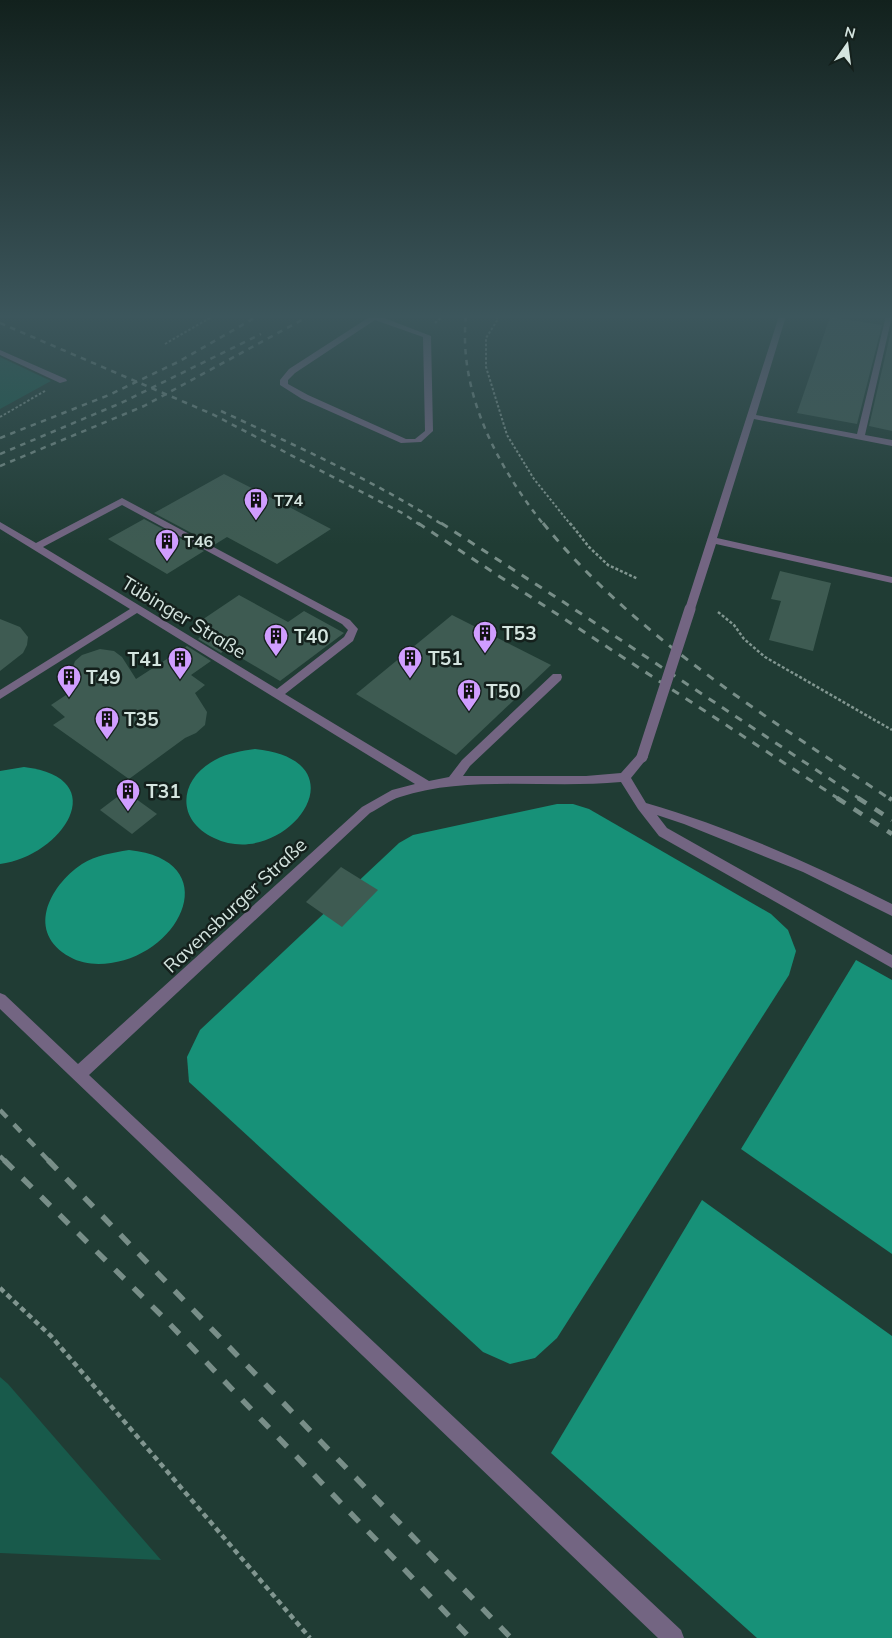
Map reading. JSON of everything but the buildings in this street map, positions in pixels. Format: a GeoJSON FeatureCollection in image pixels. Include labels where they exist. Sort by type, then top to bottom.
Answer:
{"type":"FeatureCollection","features":[{"type":"Feature","properties":{"kind":"street"},"geometry":{"type":"LineString","coordinates":[[296,392],[404,441],[418,442],[424,439],[429,431],[427,392]]}},
{"type":"Feature","properties":{"kind":"street"},"geometry":{"type":"LineString","coordinates":[[758,392],[642,758],[624,777],[642,806],[663,832],[892,962]]}},
{"type":"Feature","properties":{"kind":"street"},"geometry":{"type":"LineString","coordinates":[[860,437],[871,392]]}},
{"type":"Feature","properties":{"kind":"street"},"geometry":{"type":"LineString","coordinates":[[750,416],[892,443]]}},
{"type":"Feature","properties":{"kind":"street"},"geometry":{"type":"LineString","coordinates":[[35,547],[122,501],[346,622],[353,629],[349,639],[278,694]]}},
{"type":"Feature","properties":{"kind":"street","name":"Tübinger Straße"},"geometry":{"type":"LineString","coordinates":[[0,525],[427,786]]}},
{"type":"Feature","properties":{"kind":"street"},"geometry":{"type":"LineString","coordinates":[[712,540],[892,580]]}},
{"type":"Feature","properties":{"kind":"street"},"geometry":{"type":"LineString","coordinates":[[0,696],[137,609]]}},
{"type":"Feature","properties":{"kind":"street"},"geometry":{"type":"LineString","coordinates":[[453,780],[466,763],[557,677]]}},
{"type":"Feature","properties":{"kind":"street","name":"Ravensburger Straße"},"geometry":{"type":"LineString","coordinates":[[80,1073],[366,810],[396,792],[453,780],[586,781],[624,777]]}},
{"type":"Feature","properties":{"kind":"street"},"geometry":{"type":"LineString","coordinates":[[642,806],[688,820],[808,868],[892,910]]}},
{"type":"Feature","properties":{"kind":"street"},"geometry":{"type":"LineString","coordinates":[[0,1000],[80,1073],[673,1638]]}},
{"type":"Feature","properties":{"kind":"path"},"geometry":{"type":"LineString","coordinates":[[0,417],[43,392]]}},
{"type":"Feature","properties":{"kind":"path"},"geometry":{"type":"LineString","coordinates":[[494,392],[507,435],[534,479],[589,547],[608,565],[638,579]]}},
{"type":"Feature","properties":{"kind":"path"},"geometry":{"type":"LineString","coordinates":[[718,612],[734,625],[744,640],[764,656],[892,730]]}},
{"type":"Feature","properties":{"kind":"path"},"geometry":{"type":"LineString","coordinates":[[0,1288],[51,1336],[310,1638]]}},
{"type":"Feature","properties":{"kind":"shaded area"},"geometry":{"type":"Polygon","coordinates":[[[0,392],[30,392],[0,409],[0,392]]]}},
{"type":"Feature","properties":{"kind":"shaded area"},"geometry":{"type":"Polygon","coordinates":[[[255,749],[289,758],[307,773],[311,791],[304,811],[288,828],[266,840],[241,844],[214,838],[201,830],[193,821],[186,799],[189,788],[194,778],[203,768],[215,760],[230,754],[255,749]]]}},
{"type":"Feature","properties":{"kind":"shaded area"},"geometry":{"type":"Polygon","coordinates":[[[24,767],[52,774],[67,786],[73,800],[69,817],[59,833],[43,847],[23,858],[0,864],[0,771],[24,767]]]}},
{"type":"Feature","properties":{"kind":"shaded area"},"geometry":{"type":"Polygon","coordinates":[[[557,804],[573,804],[589,809],[771,914],[788,930],[796,951],[789,975],[557,1338],[535,1358],[510,1364],[483,1352],[189,1082],[187,1057],[200,1030],[399,843],[413,835],[557,804]]]}},
{"type":"Feature","properties":{"kind":"shaded area"},"geometry":{"type":"Polygon","coordinates":[[[129,850],[159,857],[177,870],[184,888],[183,906],[174,925],[158,943],[136,956],[100,964],[85,963],[70,957],[56,947],[49,936],[45,923],[52,897],[70,874],[82,864],[99,856],[129,850]]]}},
{"type":"Feature","properties":{"kind":"shaded area"},"geometry":{"type":"Polygon","coordinates":[[[856,960],[892,980],[892,1254],[741,1149],[856,960]]]}},
{"type":"Feature","properties":{"kind":"shaded area"},"geometry":{"type":"Polygon","coordinates":[[[702,1200],[892,1336],[892,1638],[757,1638],[551,1453],[702,1200]]]}},
{"type":"Feature","properties":{"kind":"shaded area"},"geometry":{"type":"Polygon","coordinates":[[[0,1377],[8,1384],[161,1560],[0,1553],[0,1377]]]}},
{"type":"Feature","properties":{"kind":"railway"},"geometry":{"type":"LineString","coordinates":[[0,438],[114,392]]}},
{"type":"Feature","properties":{"kind":"railway"},"geometry":{"type":"LineString","coordinates":[[0,454],[142,392]]}},
{"type":"Feature","properties":{"kind":"railway"},"geometry":{"type":"LineString","coordinates":[[162,392],[166,394]]}},
{"type":"Feature","properties":{"kind":"railway"},"geometry":{"type":"LineString","coordinates":[[473,392],[484,427],[497,453],[511,478],[544,525]]}},
{"type":"Feature","properties":{"kind":"railway"},"geometry":{"type":"LineString","coordinates":[[0,466],[144,406],[166,394]]}},
{"type":"Feature","properties":{"kind":"railway"},"geometry":{"type":"LineString","coordinates":[[166,394],[212,414],[404,514],[420,525]]}},
{"type":"Feature","properties":{"kind":"railway"},"geometry":{"type":"LineString","coordinates":[[221,411],[362,478],[443,525]]}},
{"type":"Feature","properties":{"kind":"railway"},"geometry":{"type":"LineString","coordinates":[[418,523],[839,799]]}},
{"type":"Feature","properties":{"kind":"railway"},"geometry":{"type":"LineString","coordinates":[[441,523],[860,799]]}},
{"type":"Feature","properties":{"kind":"railway"},"geometry":{"type":"LineString","coordinates":[[543,523],[579,564],[619,603],[661,639],[752,707],[890,799]]}},
{"type":"Feature","properties":{"kind":"railway"},"geometry":{"type":"LineString","coordinates":[[837,798],[892,834]]}},
{"type":"Feature","properties":{"kind":"railway"},"geometry":{"type":"LineString","coordinates":[[858,798],[892,820]]}},
{"type":"Feature","properties":{"kind":"railway"},"geometry":{"type":"LineString","coordinates":[[0,1110],[49,1161]]}},
{"type":"Feature","properties":{"kind":"railway"},"geometry":{"type":"LineString","coordinates":[[0,1156],[4,1160]]}},
{"type":"Feature","properties":{"kind":"railway"},"geometry":{"type":"LineString","coordinates":[[4,1160],[163,1317],[470,1638]]}},
{"type":"Feature","properties":{"kind":"railway"},"geometry":{"type":"LineString","coordinates":[[48,1160],[511,1638]]}},
{"type":"Feature","properties":{"kind":"place","name":"T74"},"geometry":{"type":"Point","coordinates":[256,521]}},
{"type":"Feature","properties":{"kind":"place","name":"T46"},"geometry":{"type":"Point","coordinates":[167,562]}},
{"type":"Feature","properties":{"kind":"place","name":"T53"},"geometry":{"type":"Point","coordinates":[485,654]}},
{"type":"Feature","properties":{"kind":"place","name":"T40"},"geometry":{"type":"Point","coordinates":[276,657]}},
{"type":"Feature","properties":{"kind":"place","name":"T51"},"geometry":{"type":"Point","coordinates":[410,679]}},
{"type":"Feature","properties":{"kind":"place","name":"T41"},"geometry":{"type":"Point","coordinates":[180,680]}},
{"type":"Feature","properties":{"kind":"place","name":"T49"},"geometry":{"type":"Point","coordinates":[69,698]}},
{"type":"Feature","properties":{"kind":"place","name":"T50"},"geometry":{"type":"Point","coordinates":[469,712]}},
{"type":"Feature","properties":{"kind":"place","name":"T35"},"geometry":{"type":"Point","coordinates":[107,740]}},
{"type":"Feature","properties":{"kind":"place","name":"T31"},"geometry":{"type":"Point","coordinates":[128,812]}}]}
